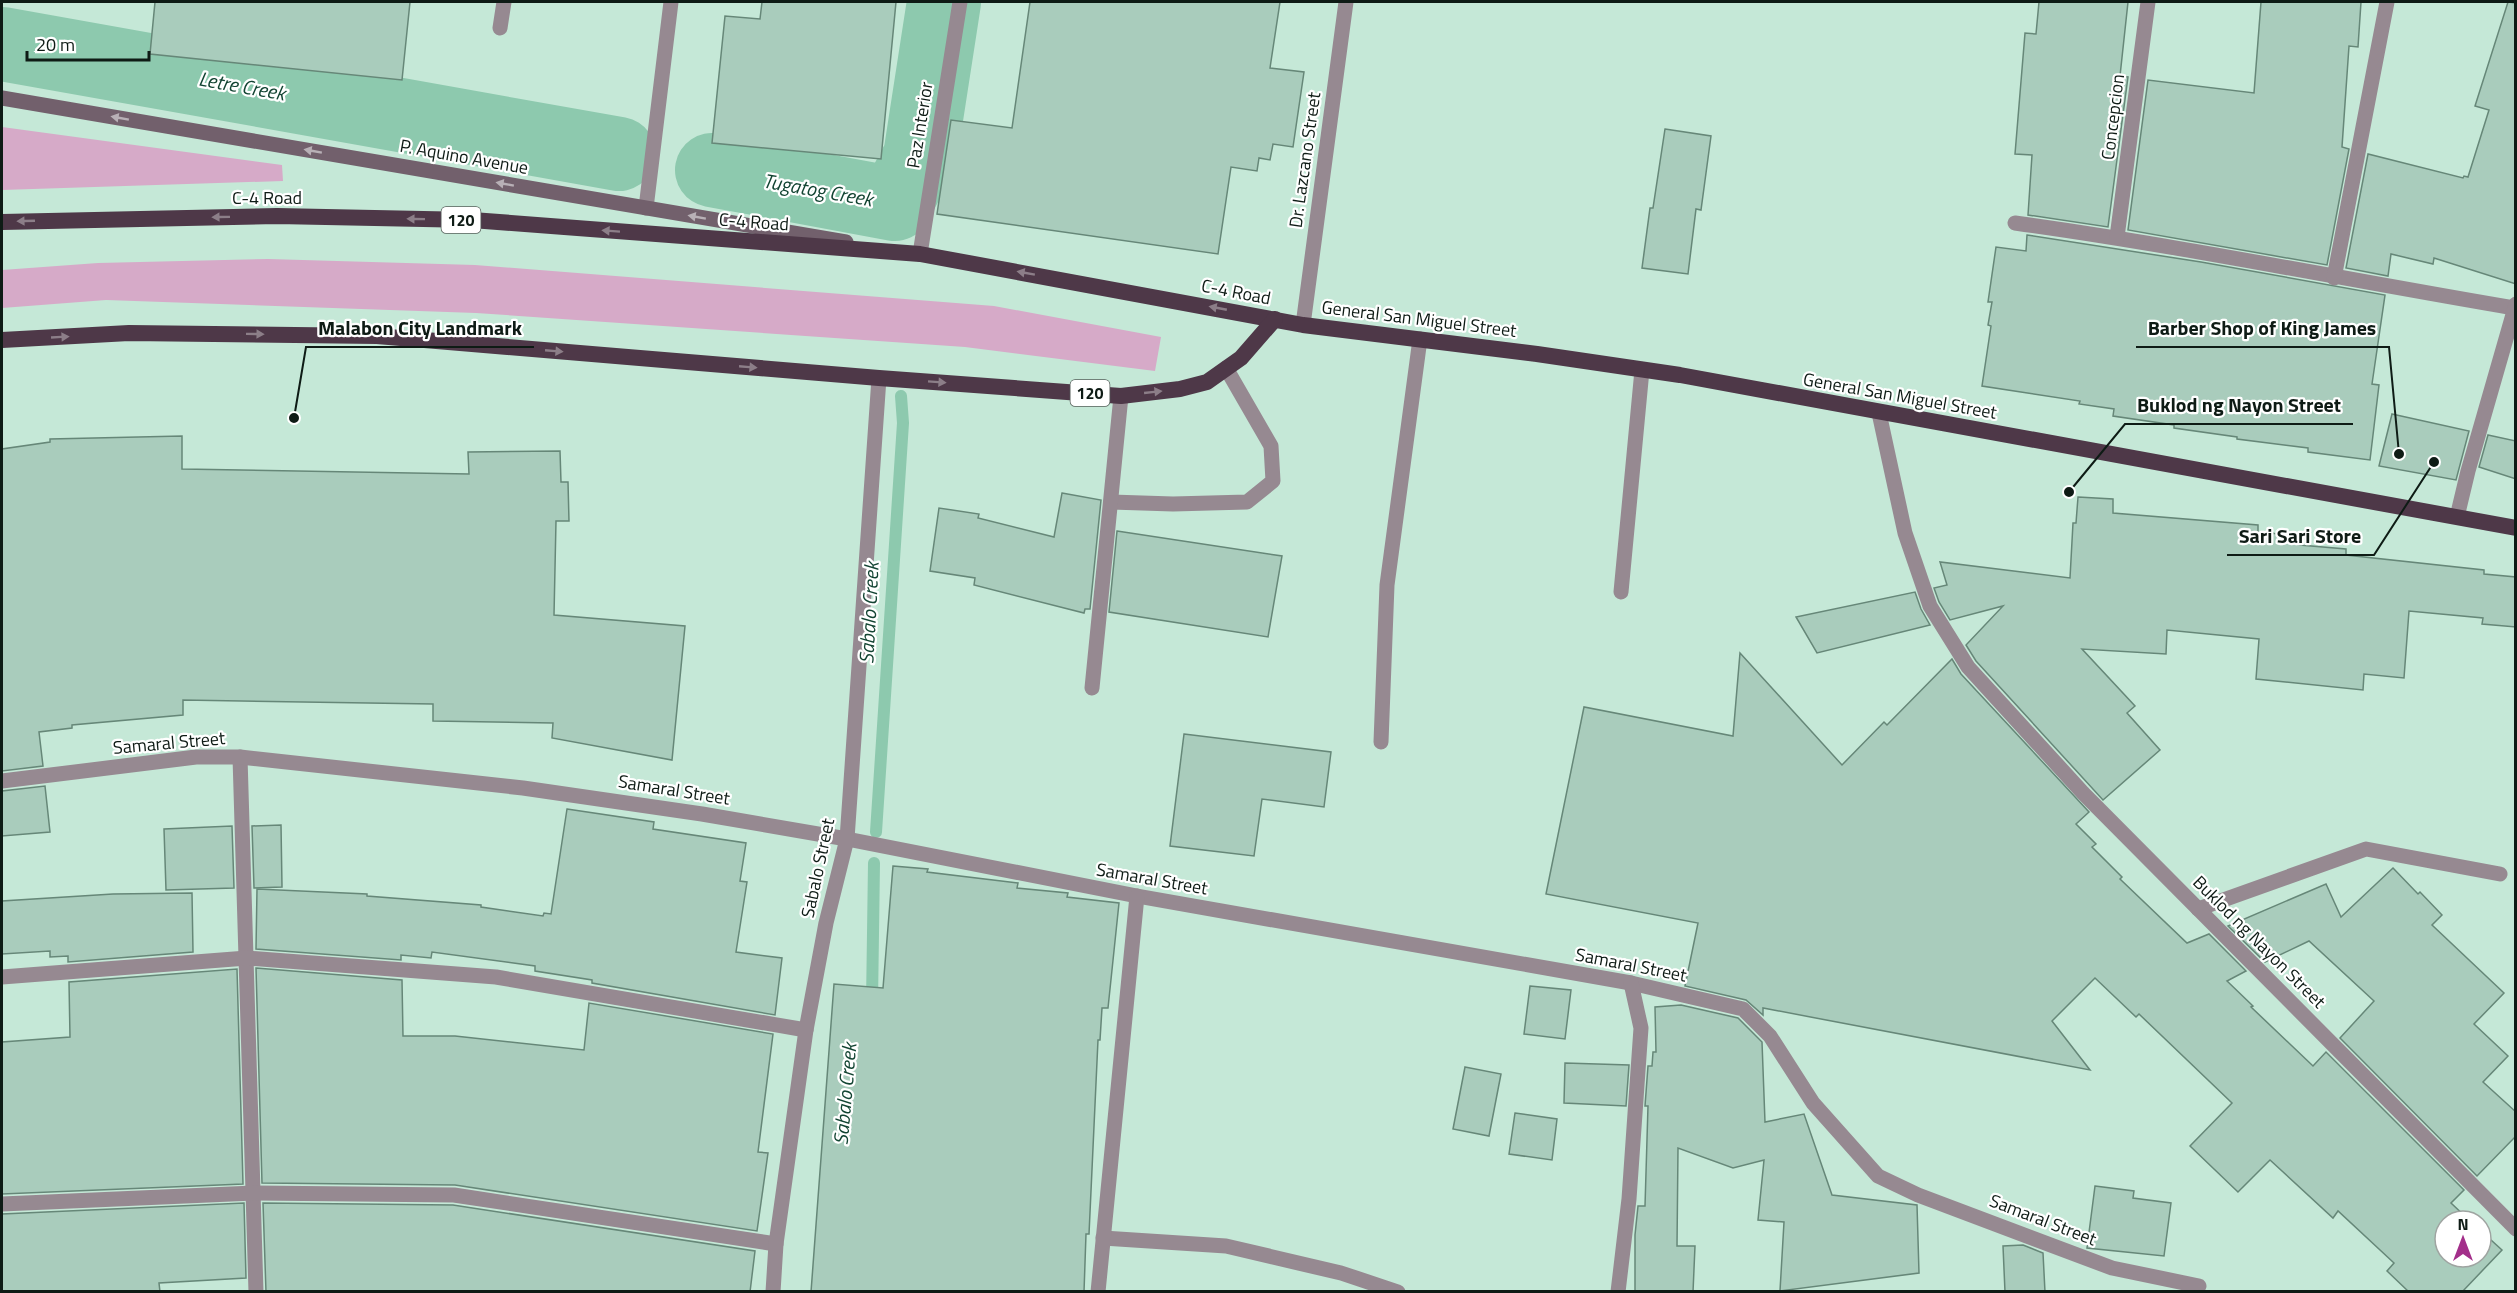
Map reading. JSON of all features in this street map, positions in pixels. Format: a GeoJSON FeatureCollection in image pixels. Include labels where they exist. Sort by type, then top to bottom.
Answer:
{"type":"FeatureCollection","features":[{"type":"Feature","properties":{"kind":"highway","name":"C-4 Road"},"geometry":{"type":"LineString","coordinates":[[2,222],[277,216],[472,220],[920,254],[1275,319]]}},
{"type":"Feature","properties":{"kind":"highway","name":"C-4 Road"},"geometry":{"type":"LineString","coordinates":[[2,340],[129,333],[377,336],[1121,396],[1180,389],[1207,382],[1241,358],[1275,319]]}},
{"type":"Feature","properties":{"kind":"highway","name":"General San Miguel Street"},"geometry":{"type":"LineString","coordinates":[[1275,319],[1303,325],[1642,370],[2516,528]]}},
{"type":"Feature","properties":{"kind":"main road","name":"P. Aquino Avenue"},"geometry":{"type":"LineString","coordinates":[[2,98],[920,254]]}},
{"type":"Feature","properties":{"kind":"street"},"geometry":{"type":"LineString","coordinates":[[500,28],[504,2]]}},
{"type":"Feature","properties":{"kind":"street"},"geometry":{"type":"LineString","coordinates":[[646,208],[671,2]]}},
{"type":"Feature","properties":{"kind":"street","name":"Paz Interior"},"geometry":{"type":"LineString","coordinates":[[920,254],[960,2]]}},
{"type":"Feature","properties":{"kind":"street","name":"Dr. Lazcano Street"},"geometry":{"type":"LineString","coordinates":[[1303,325],[1346,2]]}},
{"type":"Feature","properties":{"kind":"street","name":"Concepcion"},"geometry":{"type":"LineString","coordinates":[[2117,237],[2148,2]]}},
{"type":"Feature","properties":{"kind":"street"},"geometry":{"type":"LineString","coordinates":[[2334,278],[2387,2]]}},
{"type":"Feature","properties":{"kind":"street"},"geometry":{"type":"LineString","coordinates":[[2015,223],[2117,237],[2334,278],[2515,306],[2457,516]]}},
{"type":"Feature","properties":{"kind":"street"},"geometry":{"type":"LineString","coordinates":[[1381,742],[1387,585],[1420,339]]}},
{"type":"Feature","properties":{"kind":"street"},"geometry":{"type":"LineString","coordinates":[[1110,502],[1173,504],[1247,502],[1273,481],[1271,446],[1226,369]]}},
{"type":"Feature","properties":{"kind":"street"},"geometry":{"type":"LineString","coordinates":[[1621,592],[1642,370]]}},
{"type":"Feature","properties":{"kind":"street","name":"Sabalo Street"},"geometry":{"type":"LineString","coordinates":[[773,1292],[776,1244],[806,1030],[826,923],[847,839],[879,378]]}},
{"type":"Feature","properties":{"kind":"street"},"geometry":{"type":"LineString","coordinates":[[1092,688],[1121,396]]}},
{"type":"Feature","properties":{"kind":"street","name":"Buklod ng Nayon Street"},"geometry":{"type":"LineString","coordinates":[[1878,413],[1905,533],[1930,606],[1968,667],[2082,793],[2516,1228]]}},
{"type":"Feature","properties":{"kind":"street","name":"Samaral Street"},"geometry":{"type":"LineString","coordinates":[[2,781],[196,757],[240,757],[524,788],[702,814],[847,839],[883,848],[1137,896],[1631,983],[1743,1009],[1770,1036],[1813,1103],[1878,1176],[1918,1194],[2112,1268],[2199,1286]]}},
{"type":"Feature","properties":{"kind":"street"},"geometry":{"type":"LineString","coordinates":[[240,757],[256,1292]]}},
{"type":"Feature","properties":{"kind":"street"},"geometry":{"type":"LineString","coordinates":[[2198,909],[2366,849],[2500,874]]}},
{"type":"Feature","properties":{"kind":"street"},"geometry":{"type":"LineString","coordinates":[[1098,1292],[1137,896]]}},
{"type":"Feature","properties":{"kind":"street"},"geometry":{"type":"LineString","coordinates":[[2,977],[247,958],[496,977],[806,1030]]}},
{"type":"Feature","properties":{"kind":"street"},"geometry":{"type":"LineString","coordinates":[[1618,1292],[1629,1199],[1641,1028],[1631,983]]}},
{"type":"Feature","properties":{"kind":"street"},"geometry":{"type":"LineString","coordinates":[[2,1204],[254,1193],[454,1194],[776,1244]]}},
{"type":"Feature","properties":{"kind":"street"},"geometry":{"type":"LineString","coordinates":[[1103,1238],[1226,1246],[1341,1273],[1398,1292]]}},
{"type":"Feature","properties":{"kind":"shaded area"},"geometry":{"type":"Polygon","coordinates":[[[2,127],[282,165],[283,181],[2,190],[2,127]]]}},
{"type":"Feature","properties":{"kind":"shaded area"},"geometry":{"type":"Polygon","coordinates":[[[268,259],[475,265],[994,306],[1161,337],[1155,371],[965,347],[476,313],[106,300],[2,308],[2,270],[98,263],[268,259]]]}},
{"type":"Feature","properties":{"kind":"building"},"geometry":{"type":"Polygon","coordinates":[[[155,2],[410,2],[402,80],[150,54],[155,2]]]}},
{"type":"Feature","properties":{"kind":"building"},"geometry":{"type":"Polygon","coordinates":[[[762,2],[896,2],[881,159],[712,143],[725,16],[760,19],[762,2]]]}},
{"type":"Feature","properties":{"kind":"building"},"geometry":{"type":"Polygon","coordinates":[[[1030,2],[1280,2],[1270,68],[1304,72],[1293,147],[1273,144],[1270,160],[1259,158],[1257,171],[1231,167],[1218,254],[937,214],[951,120],[1012,128],[1030,2]]]}},
{"type":"Feature","properties":{"kind":"building"},"geometry":{"type":"Polygon","coordinates":[[[2039,2],[2128,2],[2120,76],[2128,77],[2108,227],[2028,215],[2032,155],[2015,154],[2025,33],[2036,34],[2039,2]]]}},
{"type":"Feature","properties":{"kind":"building"},"geometry":{"type":"Polygon","coordinates":[[[2261,2],[2361,2],[2358,47],[2349,46],[2342,147],[2349,149],[2327,265],[2128,230],[2148,80],[2254,93],[2261,2]]]}},
{"type":"Feature","properties":{"kind":"building"},"geometry":{"type":"Polygon","coordinates":[[[2508,2],[2516,3],[2516,284],[2434,258],[2433,264],[2391,254],[2388,276],[2346,268],[2368,154],[2463,178],[2468,177],[2489,110],[2475,106],[2508,2]]]}},
{"type":"Feature","properties":{"kind":"building"},"geometry":{"type":"Polygon","coordinates":[[[1665,129],[1711,136],[1701,210],[1696,209],[1688,274],[1642,268],[1650,208],[1653,208],[1665,129]]]}},
{"type":"Feature","properties":{"kind":"building"},"geometry":{"type":"Polygon","coordinates":[[[2027,235],[2201,262],[2385,295],[2372,384],[2379,385],[2370,460],[2308,452],[2308,448],[2174,428],[2174,425],[2113,416],[2114,409],[2079,404],[2080,401],[1982,386],[1991,326],[1988,325],[1992,302],[1988,302],[1996,247],[2026,251],[2027,235]]]}},
{"type":"Feature","properties":{"kind":"building"},"geometry":{"type":"Polygon","coordinates":[[[2392,414],[2469,431],[2456,480],[2379,466],[2392,414]]]}},
{"type":"Feature","properties":{"kind":"building"},"geometry":{"type":"Polygon","coordinates":[[[2488,435],[2516,441],[2516,479],[2479,467],[2488,435]]]}},
{"type":"Feature","properties":{"kind":"building"},"geometry":{"type":"Polygon","coordinates":[[[182,436],[182,469],[469,474],[468,452],[560,451],[561,482],[568,482],[569,521],[556,521],[554,615],[685,626],[672,760],[552,738],[553,723],[433,721],[433,704],[183,700],[183,715],[72,725],[72,728],[39,732],[43,766],[2,771],[2,449],[50,442],[50,439],[182,436]]]}},
{"type":"Feature","properties":{"kind":"building"},"geometry":{"type":"Polygon","coordinates":[[[1062,493],[1101,500],[1090,609],[1085,609],[1084,613],[974,585],[975,578],[930,571],[939,508],[979,514],[978,518],[1054,537],[1062,493]]]}},
{"type":"Feature","properties":{"kind":"building"},"geometry":{"type":"Polygon","coordinates":[[[2078,497],[2113,499],[2113,513],[2258,525],[2258,532],[2301,536],[2300,545],[2346,549],[2346,555],[2484,570],[2484,574],[2516,577],[2516,627],[2482,624],[2483,618],[2409,611],[2404,678],[2364,674],[2363,690],[2256,679],[2259,639],[2167,630],[2166,654],[2082,649],[2135,706],[2127,713],[2160,750],[2103,800],[1976,661],[1966,645],[2003,606],[1950,620],[1934,588],[1947,585],[1940,562],[2070,578],[2073,523],[2076,523],[2078,497]]]}},
{"type":"Feature","properties":{"kind":"building"},"geometry":{"type":"Polygon","coordinates":[[[1117,531],[1282,556],[1268,637],[1109,612],[1117,531]]]}},
{"type":"Feature","properties":{"kind":"building"},"geometry":{"type":"Polygon","coordinates":[[[1915,592],[1930,625],[1817,653],[1796,617],[1915,592]]]}},
{"type":"Feature","properties":{"kind":"building"},"geometry":{"type":"Polygon","coordinates":[[[1740,653],[1842,765],[1884,722],[1887,725],[1952,659],[1961,674],[2089,812],[2076,824],[2096,844],[2092,847],[2122,877],[2120,879],[2187,943],[2209,934],[2246,971],[2227,981],[2253,1006],[2251,1007],[2313,1066],[2326,1052],[2464,1190],[2451,1203],[2457,1209],[2433,1209],[2433,1269],[2484,1269],[2462,1292],[2409,1292],[2387,1271],[2394,1263],[2338,1211],[2333,1218],[2270,1160],[2238,1192],[2190,1146],[2232,1103],[2139,1014],[2136,1017],[2095,978],[2052,1021],[2090,1070],[1763,1008],[1763,1015],[1746,1000],[1685,986],[1698,923],[1546,894],[1584,707],[1733,736],[1740,653]]]}},
{"type":"Feature","properties":{"kind":"building"},"geometry":{"type":"Polygon","coordinates":[[[1184,734],[1331,752],[1324,807],[1262,799],[1254,856],[1170,846],[1184,734]]]}},
{"type":"Feature","properties":{"kind":"building"},"geometry":{"type":"Polygon","coordinates":[[[45,786],[50,832],[2,836],[2,791],[45,786]]]}},
{"type":"Feature","properties":{"kind":"building"},"geometry":{"type":"Polygon","coordinates":[[[567,809],[654,822],[653,829],[746,843],[740,881],[747,882],[736,952],[782,958],[775,1015],[592,983],[592,980],[535,971],[535,966],[432,952],[431,958],[401,955],[401,960],[256,949],[257,889],[367,894],[367,896],[481,905],[481,907],[543,916],[544,913],[551,914],[567,809]]]}},
{"type":"Feature","properties":{"kind":"building"},"geometry":{"type":"Polygon","coordinates":[[[281,825],[282,887],[254,888],[252,826],[281,825]]]}},
{"type":"Feature","properties":{"kind":"building"},"geometry":{"type":"Polygon","coordinates":[[[232,826],[234,888],[166,890],[164,829],[232,826]]]}},
{"type":"Feature","properties":{"kind":"building"},"geometry":{"type":"Polygon","coordinates":[[[893,866],[1018,883],[1017,888],[1068,893],[1067,897],[1119,903],[1108,1008],[1102,1008],[1100,1040],[1098,1040],[1084,1292],[811,1292],[834,984],[883,988],[893,866]]]}},
{"type":"Feature","properties":{"kind":"building"},"geometry":{"type":"Polygon","coordinates":[[[2393,868],[2442,915],[2432,925],[2504,993],[2474,1024],[2508,1056],[2483,1082],[2516,1112],[2516,1136],[2477,1176],[2340,1038],[2374,1001],[2309,941],[2265,962],[2228,926],[2326,884],[2341,917],[2393,868]]]}},
{"type":"Feature","properties":{"kind":"building"},"geometry":{"type":"Polygon","coordinates":[[[192,893],[193,952],[68,962],[68,956],[50,957],[50,951],[2,954],[2,901],[113,894],[192,893]]]}},
{"type":"Feature","properties":{"kind":"building"},"geometry":{"type":"Polygon","coordinates":[[[256,968],[402,980],[403,1036],[455,1036],[584,1050],[589,1003],[773,1034],[758,1152],[768,1153],[757,1231],[455,1185],[262,1183],[256,968]]]}},
{"type":"Feature","properties":{"kind":"building"},"geometry":{"type":"Polygon","coordinates":[[[237,969],[243,1184],[2,1194],[2,1042],[70,1037],[69,982],[237,969]]]}},
{"type":"Feature","properties":{"kind":"building"},"geometry":{"type":"Polygon","coordinates":[[[1530,986],[1571,990],[1565,1039],[1524,1034],[1530,986]]]}},
{"type":"Feature","properties":{"kind":"building"},"geometry":{"type":"Polygon","coordinates":[[[1681,1005],[1738,1018],[1762,1042],[1765,1122],[1804,1114],[1832,1195],[1917,1205],[1919,1273],[1780,1291],[1784,1222],[1758,1220],[1764,1160],[1733,1168],[1678,1148],[1677,1246],[1695,1246],[1693,1292],[1635,1292],[1635,1235],[1638,1206],[1645,1206],[1648,1106],[1645,1106],[1648,1066],[1652,1066],[1653,1052],[1656,1052],[1655,1007],[1681,1005]]]}},
{"type":"Feature","properties":{"kind":"building"},"geometry":{"type":"Polygon","coordinates":[[[1565,1063],[1629,1065],[1626,1106],[1564,1103],[1565,1063]]]}},
{"type":"Feature","properties":{"kind":"building"},"geometry":{"type":"Polygon","coordinates":[[[1465,1067],[1501,1074],[1489,1136],[1453,1129],[1465,1067]]]}},
{"type":"Feature","properties":{"kind":"building"},"geometry":{"type":"Polygon","coordinates":[[[1515,1113],[1557,1119],[1552,1160],[1509,1154],[1515,1113]]]}},
{"type":"Feature","properties":{"kind":"building"},"geometry":{"type":"Polygon","coordinates":[[[2095,1186],[2134,1191],[2133,1198],[2171,1203],[2164,1256],[2087,1248],[2095,1186]]]}},
{"type":"Feature","properties":{"kind":"building"},"geometry":{"type":"Polygon","coordinates":[[[244,1203],[246,1278],[159,1283],[160,1292],[2,1292],[2,1214],[244,1203]]]}},
{"type":"Feature","properties":{"kind":"building"},"geometry":{"type":"Polygon","coordinates":[[[263,1203],[453,1205],[755,1251],[750,1292],[266,1292],[263,1203]]]}},
{"type":"Feature","properties":{"kind":"building"},"geometry":{"type":"Polygon","coordinates":[[[2493,1242],[2502,1250],[2493,1259],[2493,1242]]]}},
{"type":"Feature","properties":{"kind":"building"},"geometry":{"type":"Polygon","coordinates":[[[2023,1245],[2043,1253],[2045,1292],[2005,1292],[2003,1246],[2023,1245]]]}},
{"type":"Feature","properties":{"kind":"waterway","name":"Tugatog Creek"},"geometry":{"type":"LineString","coordinates":[[712,170],[895,204],[920,157],[944,2]]}},
{"type":"Feature","properties":{"kind":"waterway","name":"Letre Creek"},"geometry":{"type":"LineString","coordinates":[[2,44],[619,154]]}},
{"type":"Feature","properties":{"kind":"waterway","name":"Sabalo Creek"},"geometry":{"type":"LineString","coordinates":[[895,204],[895,229]]}},
{"type":"Feature","properties":{"kind":"waterway","name":"Sabalo Creek"},"geometry":{"type":"LineString","coordinates":[[876,832],[903,423],[901,396]]}},
{"type":"Feature","properties":{"kind":"waterway","name":"Sabalo Creek"},"geometry":{"type":"LineString","coordinates":[[872,1003],[874,863]]}},
{"type":"Feature","properties":{"kind":"place","name":"Malabon City Landmark"},"geometry":{"type":"Point","coordinates":[294,418]}},
{"type":"Feature","properties":{"kind":"place","name":"Barber Shop of King James"},"geometry":{"type":"Point","coordinates":[2399,454]}},
{"type":"Feature","properties":{"kind":"place","name":"Sari Sari Store"},"geometry":{"type":"Point","coordinates":[2434,462]}},
{"type":"Feature","properties":{"kind":"place","name":"Buklod ng Nayon Street"},"geometry":{"type":"Point","coordinates":[2069,492]}}]}
